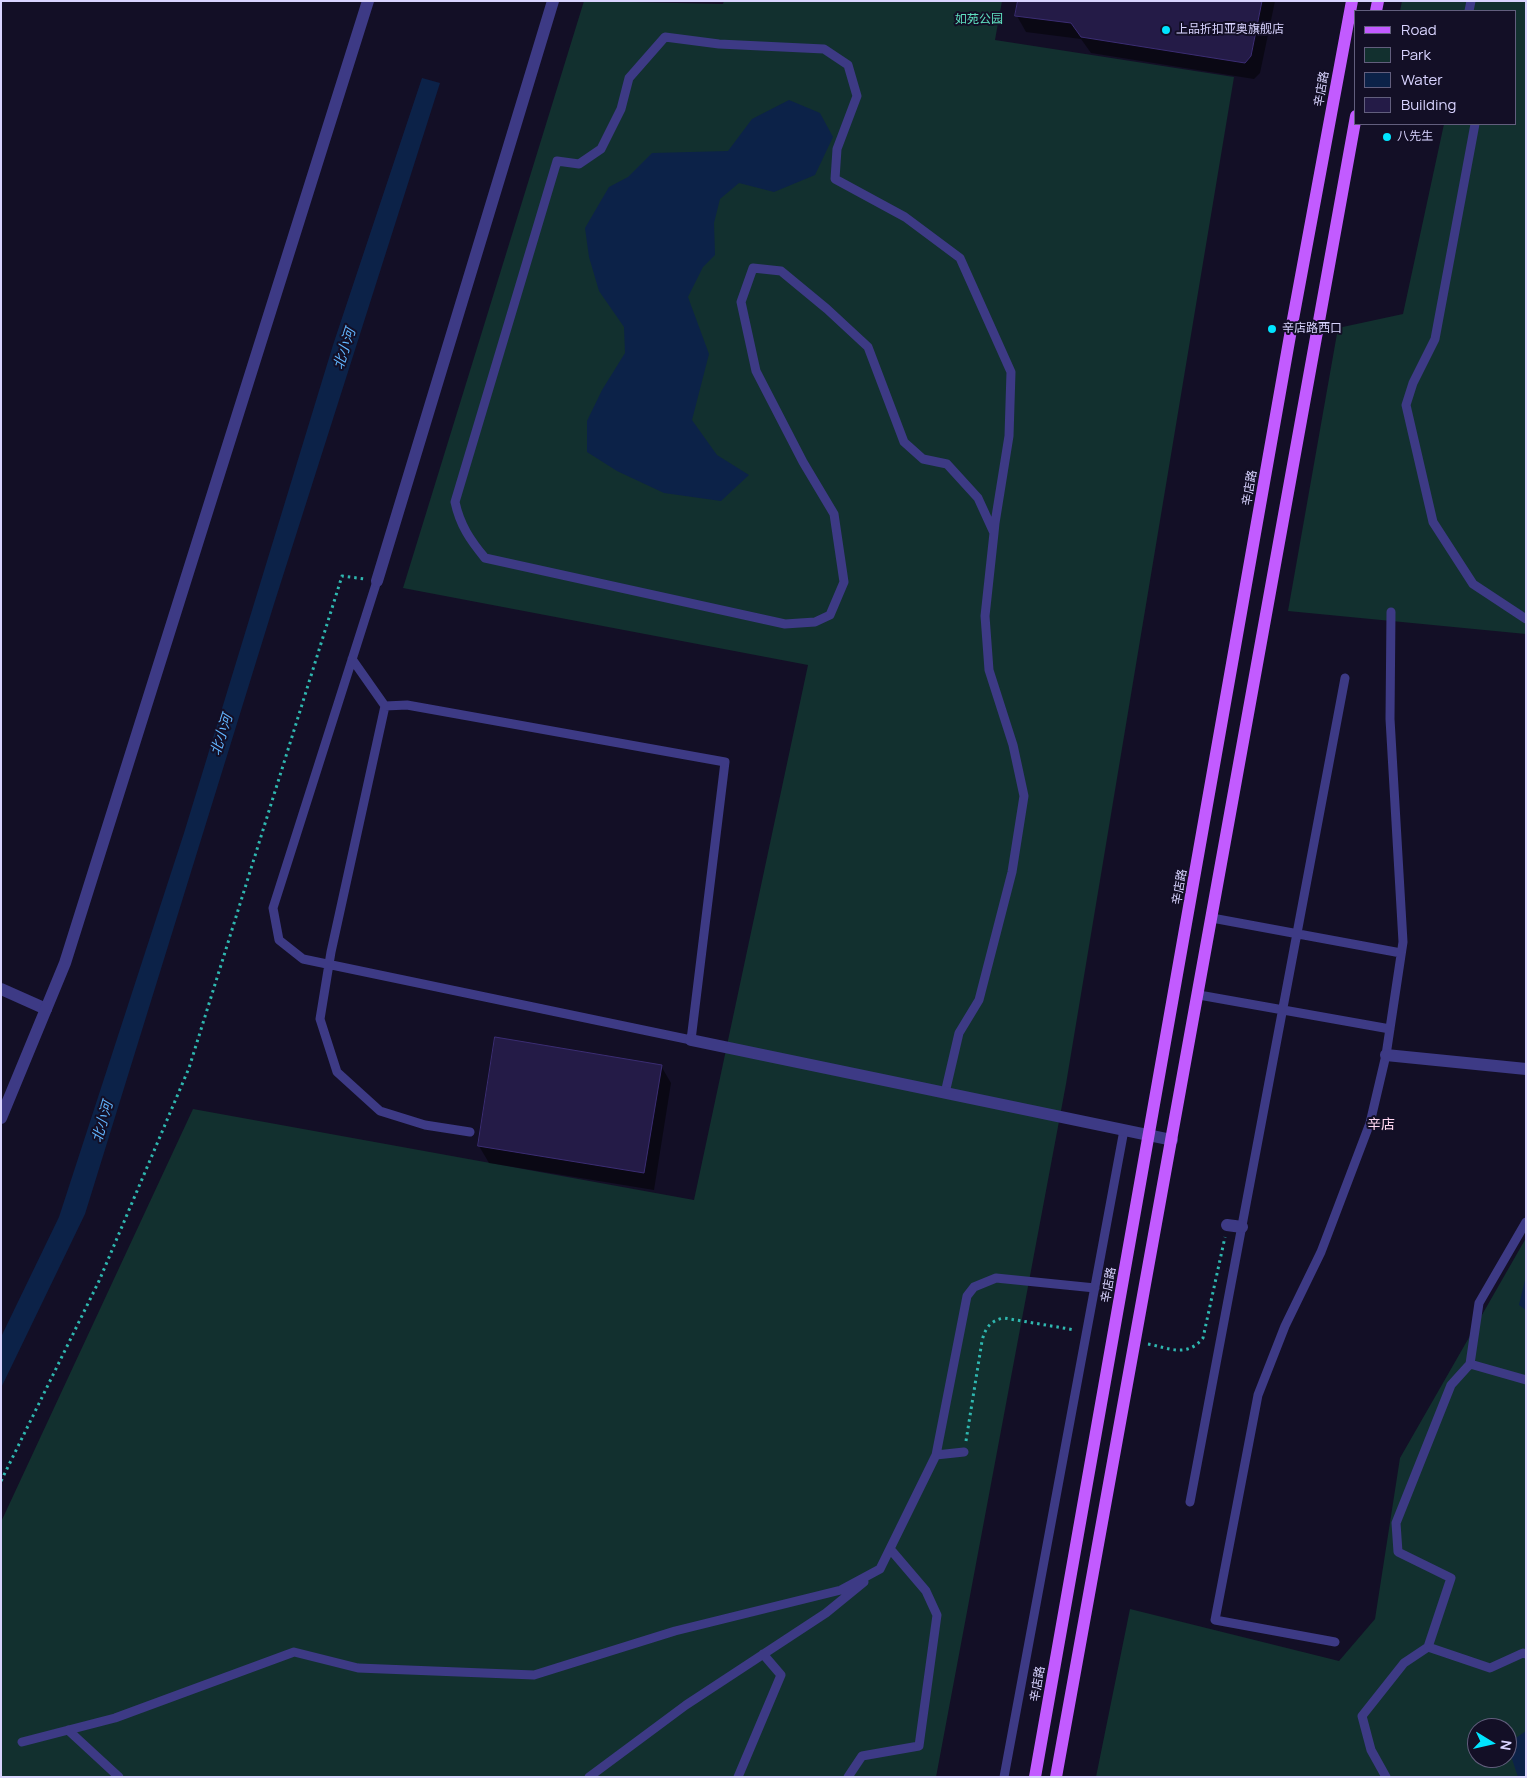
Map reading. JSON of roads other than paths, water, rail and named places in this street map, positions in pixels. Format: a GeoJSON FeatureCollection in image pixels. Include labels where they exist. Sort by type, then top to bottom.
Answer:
{"type":"FeatureCollection","features":[{"type":"Feature","properties":{"kind":"main road","name":"辛店路"},"geometry":{"type":"LineString","coordinates":[[1035,1777],[1150,1136],[1291,330],[1352,1]]}},
{"type":"Feature","properties":{"kind":"main road"},"geometry":{"type":"LineString","coordinates":[[1056,1777],[1199,995],[1354,125]]}},
{"type":"Feature","properties":{"kind":"street"},"geometry":{"type":"LineString","coordinates":[[1,1118],[65,963],[368,1]]}},
{"type":"Feature","properties":{"kind":"street"},"geometry":{"type":"LineString","coordinates":[[377,580],[554,1]]}},
{"type":"Feature","properties":{"kind":"street"},"geometry":{"type":"LineString","coordinates":[[1,989],[46,1010]]}},
{"type":"Feature","properties":{"kind":"street"},"geometry":{"type":"LineString","coordinates":[[692,1040],[1172,1140]]}},
{"type":"Feature","properties":{"kind":"street"},"geometry":{"type":"LineString","coordinates":[[1386,1055],[1526,1069]]}},
{"type":"Feature","properties":{"kind":"street"},"geometry":{"type":"LineString","coordinates":[[1227,1225],[1242,1227]]}},
{"type":"Feature","properties":{"kind":"lane"},"geometry":{"type":"LineString","coordinates":[[945,1093],[959,1033],[979,1000],[1012,872],[1024,796],[1013,745],[988,670],[984,616],[994,532],[1009,436],[1011,372],[960,258],[905,217],[835,179],[837,149],[857,96],[848,65],[824,49],[719,44],[665,37],[629,78],[621,109],[601,149],[579,164],[557,161],[455,502],[459,519],[468,537],[485,558],[785,624],[815,622],[830,615],[844,582],[834,514],[803,462],[756,371],[741,302],[753,268],[781,271],[827,309],[868,347],[904,442],[923,459],[947,464],[978,498],[994,532]]}},
{"type":"Feature","properties":{"kind":"lane"},"geometry":{"type":"LineString","coordinates":[[1475,125],[1435,339],[1413,383],[1406,405],[1433,522],[1472,584],[1526,619]]}},
{"type":"Feature","properties":{"kind":"lane"},"geometry":{"type":"LineString","coordinates":[[377,580],[273,908],[279,940],[303,959],[692,1040],[725,762],[407,705],[384,706]]}},
{"type":"Feature","properties":{"kind":"lane"},"geometry":{"type":"LineString","coordinates":[[1335,1642],[1215,1620],[1258,1395],[1285,1326],[1325,1243],[1370,1123],[1386,1055],[1403,942],[1390,719],[1390,612]]}},
{"type":"Feature","properties":{"kind":"lane"},"geometry":{"type":"LineString","coordinates":[[352,659],[384,706],[331,952],[320,1019],[337,1072],[380,1111],[425,1125],[470,1132]]}},
{"type":"Feature","properties":{"kind":"lane"},"geometry":{"type":"LineString","coordinates":[[1190,1502],[1345,678]]}},
{"type":"Feature","properties":{"kind":"lane"},"geometry":{"type":"LineString","coordinates":[[1212,918],[1401,953]]}},
{"type":"Feature","properties":{"kind":"lane"},"geometry":{"type":"LineString","coordinates":[[1199,995],[1390,1029]]}},
{"type":"Feature","properties":{"kind":"lane"},"geometry":{"type":"LineString","coordinates":[[1004,1777],[1124,1130]]}},
{"type":"Feature","properties":{"kind":"lane"},"geometry":{"type":"LineString","coordinates":[[1386,1777],[1371,1750],[1362,1716],[1404,1663],[1428,1647],[1451,1578],[1398,1552],[1396,1523],[1451,1385],[1470,1364],[1479,1303],[1526,1222]]}},
{"type":"Feature","properties":{"kind":"lane"},"geometry":{"type":"LineString","coordinates":[[589,1777],[686,1705],[826,1613],[880,1568],[936,1455],[967,1296],[974,1287],[996,1278],[1095,1288]]}},
{"type":"Feature","properties":{"kind":"lane"},"geometry":{"type":"LineString","coordinates":[[1470,1364],[1526,1380]]}},
{"type":"Feature","properties":{"kind":"lane"},"geometry":{"type":"LineString","coordinates":[[936,1455],[964,1452]]}},
{"type":"Feature","properties":{"kind":"lane"},"geometry":{"type":"LineString","coordinates":[[848,1777],[862,1756],[919,1746],[937,1615],[926,1591],[890,1550]]}},
{"type":"Feature","properties":{"kind":"lane"},"geometry":{"type":"LineString","coordinates":[[22,1742],[115,1718],[294,1652],[358,1668],[534,1675],[675,1631],[840,1590],[880,1568]]}},
{"type":"Feature","properties":{"kind":"lane"},"geometry":{"type":"LineString","coordinates":[[1428,1647],[1490,1668],[1523,1653],[1526,1654]]}},
{"type":"Feature","properties":{"kind":"lane"},"geometry":{"type":"LineString","coordinates":[[738,1777],[781,1675],[763,1654]]}},
{"type":"Feature","properties":{"kind":"lane"},"geometry":{"type":"LineString","coordinates":[[68,1730],[119,1777]]}},
{"type":"Feature","properties":{"kind":"water","name":"北小河"},"geometry":{"type":"Polygon","coordinates":[[[422,78],[440,83],[274,604],[85,1214],[1,1388],[1,1337],[59,1217],[184,833],[333,345],[422,78]]]}},
{"type":"Feature","properties":{"kind":"water"},"geometry":{"type":"Polygon","coordinates":[[[789,100],[820,113],[833,137],[815,175],[774,192],[739,183],[720,199],[714,223],[715,255],[703,267],[688,297],[709,354],[692,420],[717,455],[749,475],[721,501],[664,493],[617,471],[587,452],[587,421],[602,390],[625,353],[624,327],[599,291],[589,257],[585,228],[609,187],[628,177],[652,153],[728,151],[752,119],[789,100]]]}},
{"type":"Feature","properties":{"kind":"water"},"geometry":{"type":"Polygon","coordinates":[[[1526,1276],[1526,1310],[1519,1305],[1526,1276]]]}},
{"type":"Feature","properties":{"kind":"water"},"geometry":{"type":"Polygon","coordinates":[[[1526,1731],[1526,1777],[1518,1777],[1515,1768],[1517,1768],[1517,1737],[1526,1731]]]}},
{"type":"Feature","properties":{"kind":"place","name":"上品折扣亚奥旗舰店"},"geometry":{"type":"Point","coordinates":[1166,30]}},
{"type":"Feature","properties":{"kind":"place","name":"八先生"},"geometry":{"type":"Point","coordinates":[1387,137]}},
{"type":"Feature","properties":{"kind":"place","name":"辛店路西口"},"geometry":{"type":"Point","coordinates":[1272,329]}},
{"type":"Feature","properties":{"kind":"district","name":"辛店"},"geometry":{"type":"Point","coordinates":[1381,1125]}},
{"type":"Feature","properties":{"kind":"park label","name":"如苑公园"},"geometry":{"type":"Point","coordinates":[979,20]}}]}
